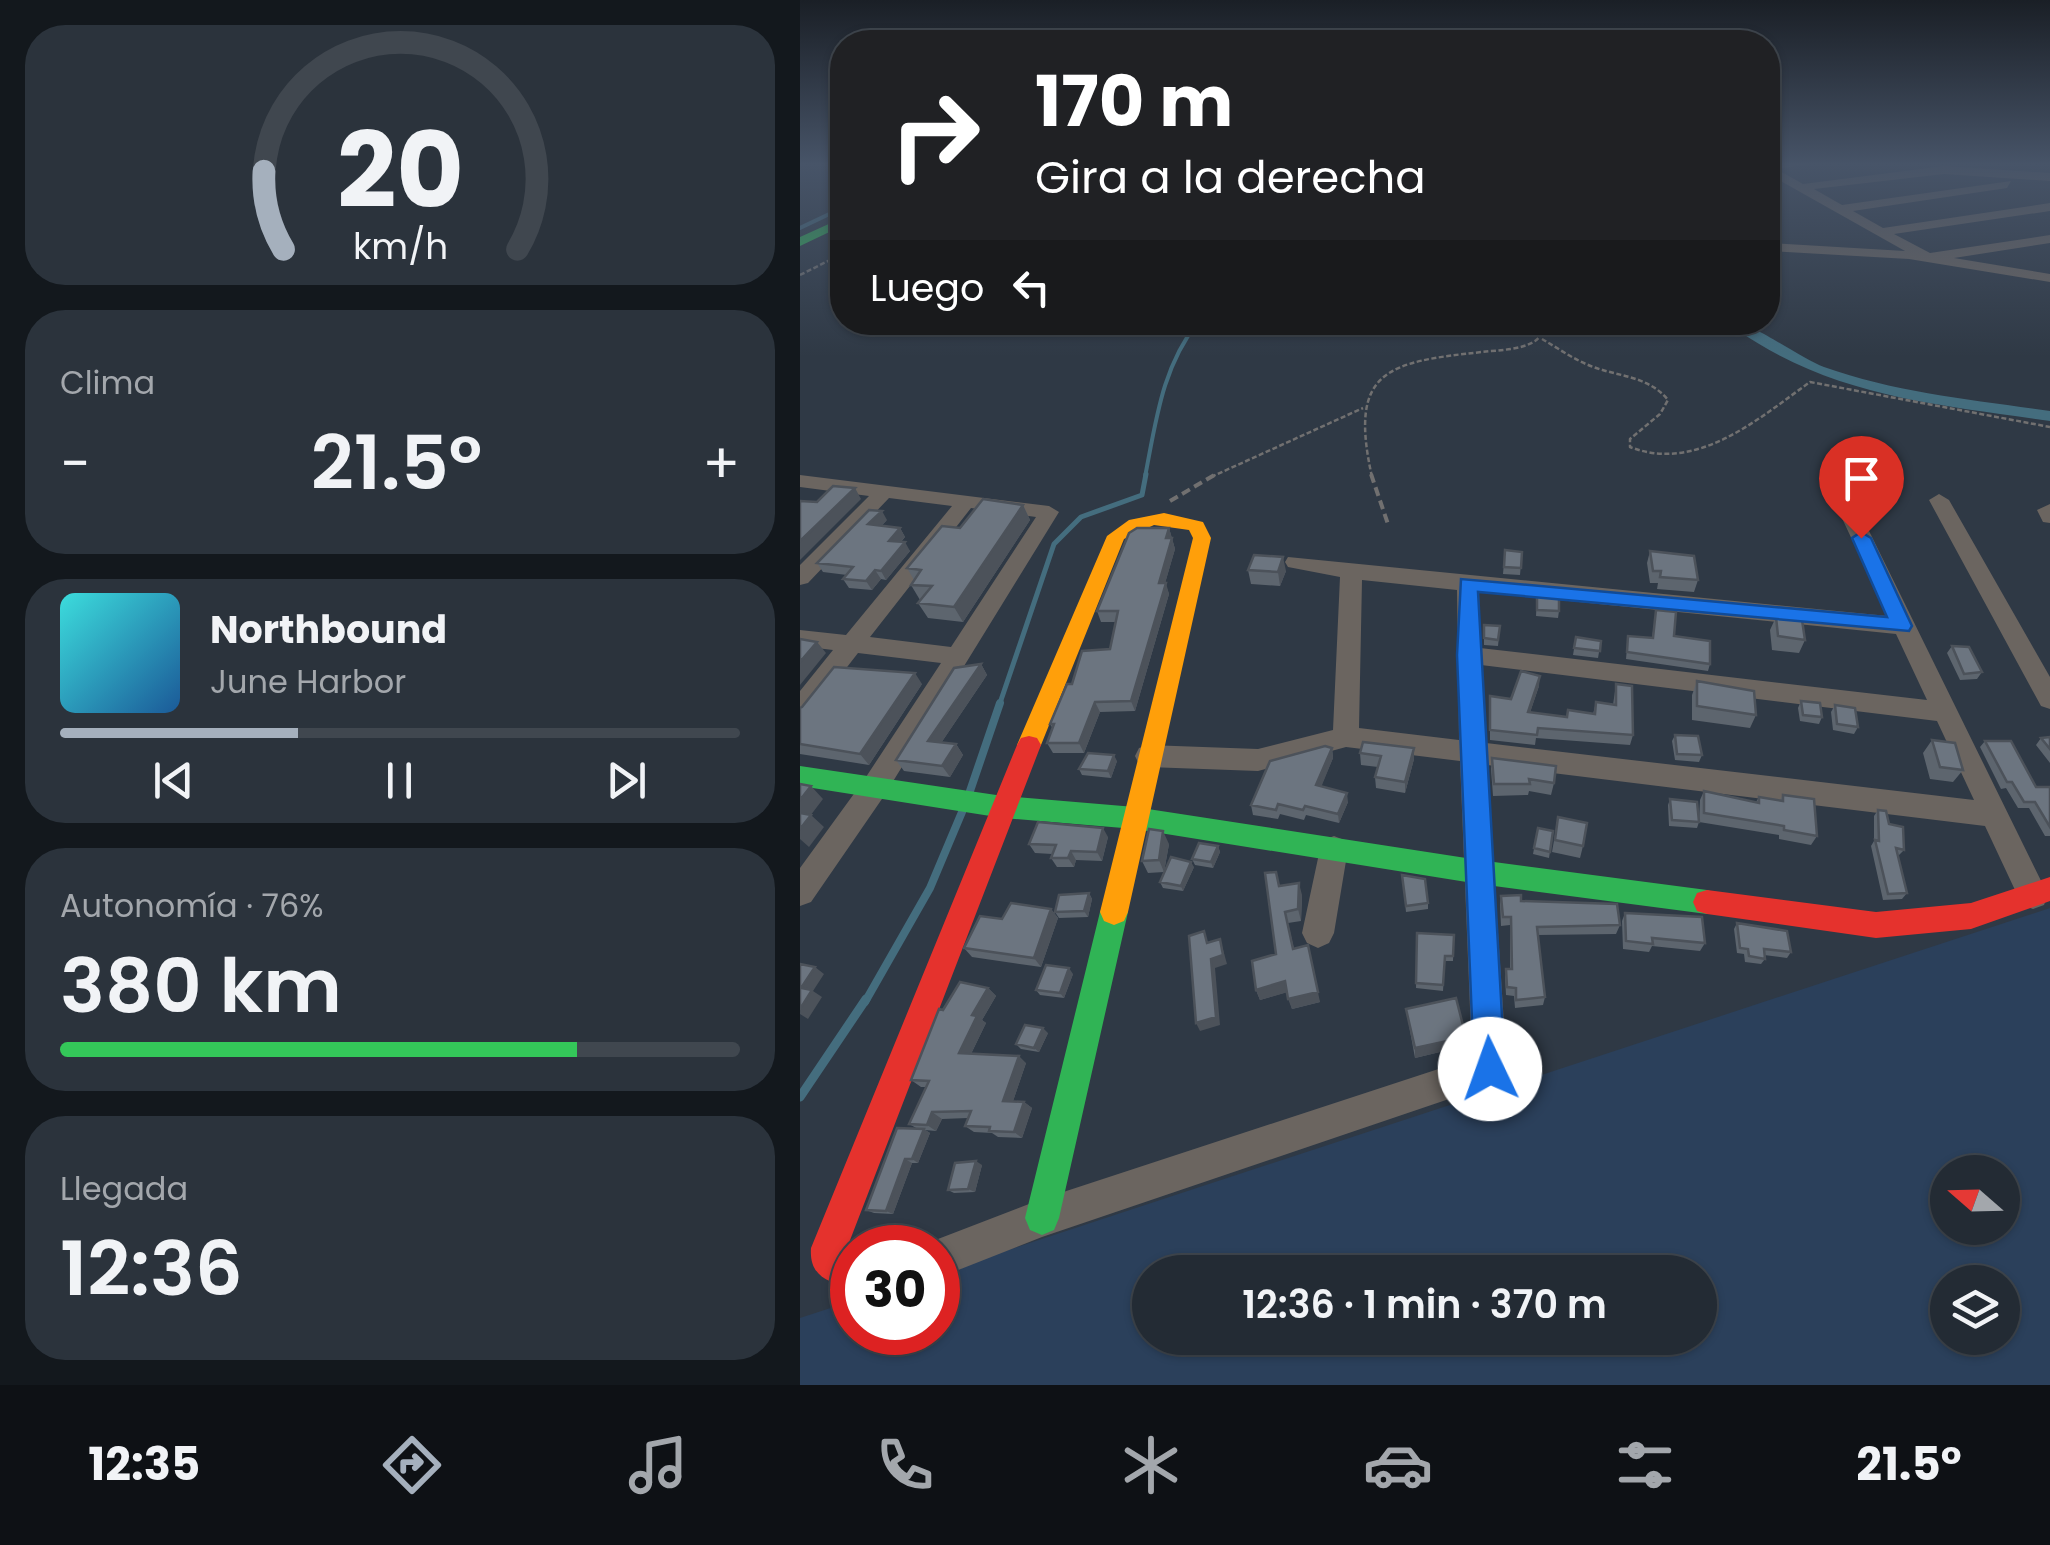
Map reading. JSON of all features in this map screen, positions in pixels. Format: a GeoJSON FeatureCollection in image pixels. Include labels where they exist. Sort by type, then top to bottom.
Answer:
{"type":"FeatureCollection","features":[{"type":"Feature","properties":{"kind":"street"},"geometry":{"type":"LineString","coordinates":[[1872,228],[1928,258],[2050,235]]}},
{"type":"Feature","properties":{"kind":"street"},"geometry":{"type":"LineString","coordinates":[[1880,232],[1909,228]]}},
{"type":"Feature","properties":{"kind":"street"},"geometry":{"type":"LineString","coordinates":[[800,242],[830,231]]}},
{"type":"Feature","properties":{"kind":"street"},"geometry":{"type":"LineString","coordinates":[[800,250],[830,233]]}},
{"type":"Feature","properties":{"kind":"street"},"geometry":{"type":"LineString","coordinates":[[1780,248],[1928,258],[2050,278]]}},
{"type":"Feature","properties":{"kind":"street"},"geometry":{"type":"LineString","coordinates":[[800,776],[1003,807],[1135,818],[1480,872],[1876,925],[1970,916],[2042,892],[1942,712],[1834,480]]}},
{"type":"Feature","properties":{"kind":"street"},"geometry":{"type":"LineString","coordinates":[[800,481],[1049,512],[874,788],[800,892]]}},
{"type":"Feature","properties":{"kind":"street"},"geometry":{"type":"LineString","coordinates":[[800,578],[886,490]]}},
{"type":"Feature","properties":{"kind":"street"},"geometry":{"type":"LineString","coordinates":[[1939,500],[2050,699]]}},
{"type":"Feature","properties":{"kind":"street"},"geometry":{"type":"LineString","coordinates":[[800,709],[965,503]]}},
{"type":"Feature","properties":{"kind":"street"},"geometry":{"type":"LineString","coordinates":[[838,1225],[1003,807],[1116,536],[1145,518],[1183,520],[1196,526],[1202,538],[1042,1218]]}},
{"type":"Feature","properties":{"kind":"street"},"geometry":{"type":"LineString","coordinates":[[1296,562],[1351,572],[1902,626]]}},
{"type":"Feature","properties":{"kind":"street"},"geometry":{"type":"LineString","coordinates":[[1346,737],[1351,572]]}},
{"type":"Feature","properties":{"kind":"street"},"geometry":{"type":"LineString","coordinates":[[960,1250],[1042,1218],[1490,1069],[1468,655],[1468,584]]}},
{"type":"Feature","properties":{"kind":"street"},"geometry":{"type":"LineString","coordinates":[[800,638],[957,656]]}},
{"type":"Feature","properties":{"kind":"street"},"geometry":{"type":"LineString","coordinates":[[1468,655],[1942,712]]}},
{"type":"Feature","properties":{"kind":"street"},"geometry":{"type":"LineString","coordinates":[[1148,756],[1258,760],[1346,737],[1996,815]]}},
{"type":"Feature","properties":{"kind":"street"},"geometry":{"type":"LineString","coordinates":[[1318,933],[1334,848]]}},
{"type":"Feature","properties":{"kind":"path"},"geometry":{"type":"LineString","coordinates":[[800,274],[830,260]]}},
{"type":"Feature","properties":{"kind":"path"},"geometry":{"type":"LineString","coordinates":[[1542,339],[1544,335]]}},
{"type":"Feature","properties":{"kind":"path"},"geometry":{"type":"LineString","coordinates":[[1159,517],[1158,512],[1168,502],[1220,470],[1306,440],[1363,408],[1389,372],[1414,359],[1442,353],[1504,352],[1542,339],[1595,368],[1646,382],[1662,391],[1668,400],[1666,408],[1630,439],[1630,447],[1639,453],[1700,451],[1810,382],[2050,427]]}},
{"type":"Feature","properties":{"kind":"path"},"geometry":{"type":"LineString","coordinates":[[1363,408],[1361,430],[1379,496],[1380,517],[1390,528]]}},
{"type":"Feature","properties":{"kind":"shaded area"},"geometry":{"type":"Polygon","coordinates":[[[2050,908],[2050,1385],[800,1385],[800,1318],[830,1308],[830,1355],[960,1355],[960,1266],[2050,908]]]}},
{"type":"Feature","properties":{"kind":"building"},"geometry":{"type":"Polygon","coordinates":[[[833,486],[855,488],[800,541],[800,501],[817,502],[833,486]]]}},
{"type":"Feature","properties":{"kind":"building"},"geometry":{"type":"Polygon","coordinates":[[[983,499],[1023,505],[954,607],[918,603],[932,586],[911,585],[921,570],[907,568],[942,526],[960,528],[983,499]]]}},
{"type":"Feature","properties":{"kind":"building"},"geometry":{"type":"Polygon","coordinates":[[[869,510],[882,511],[868,524],[900,528],[889,541],[905,542],[881,571],[875,570],[866,581],[843,579],[853,567],[817,563],[869,510]]]}},
{"type":"Feature","properties":{"kind":"building"},"geometry":{"type":"Polygon","coordinates":[[[1137,528],[1169,528],[1166,538],[1172,538],[1159,583],[1166,583],[1131,701],[1095,702],[1079,743],[1047,743],[1054,724],[1050,724],[1067,684],[1072,684],[1082,651],[1110,649],[1118,611],[1097,611],[1129,533],[1137,528]]]}},
{"type":"Feature","properties":{"kind":"building"},"geometry":{"type":"Polygon","coordinates":[[[1505,550],[1522,552],[1521,568],[1504,567],[1505,550]]]}},
{"type":"Feature","properties":{"kind":"building"},"geometry":{"type":"Polygon","coordinates":[[[1650,551],[1694,556],[1698,580],[1660,577],[1661,571],[1653,571],[1650,551]]]}},
{"type":"Feature","properties":{"kind":"building"},"geometry":{"type":"Polygon","coordinates":[[[1254,555],[1283,557],[1278,572],[1248,570],[1254,555]]]}},
{"type":"Feature","properties":{"kind":"building"},"geometry":{"type":"Polygon","coordinates":[[[1537,595],[1559,597],[1559,611],[1537,610],[1537,595]]]}},
{"type":"Feature","properties":{"kind":"building"},"geometry":{"type":"Polygon","coordinates":[[[1656,610],[1676,612],[1674,636],[1710,641],[1710,664],[1627,652],[1628,636],[1653,638],[1656,610]]]}},
{"type":"Feature","properties":{"kind":"building"},"geometry":{"type":"Polygon","coordinates":[[[1776,617],[1802,620],[1805,640],[1778,636],[1776,617]]]}},
{"type":"Feature","properties":{"kind":"building"},"geometry":{"type":"Polygon","coordinates":[[[1484,625],[1500,626],[1498,640],[1484,638],[1484,625]]]}},
{"type":"Feature","properties":{"kind":"building"},"geometry":{"type":"Polygon","coordinates":[[[1576,637],[1601,641],[1600,651],[1574,648],[1576,637]]]}},
{"type":"Feature","properties":{"kind":"building"},"geometry":{"type":"Polygon","coordinates":[[[800,639],[817,642],[800,662],[800,639]]]}},
{"type":"Feature","properties":{"kind":"building"},"geometry":{"type":"Polygon","coordinates":[[[1952,646],[1969,647],[1982,672],[1964,674],[1952,646]]]}},
{"type":"Feature","properties":{"kind":"building"},"geometry":{"type":"Polygon","coordinates":[[[981,664],[928,741],[956,744],[942,766],[896,760],[954,668],[981,664]]]}},
{"type":"Feature","properties":{"kind":"building"},"geometry":{"type":"Polygon","coordinates":[[[834,667],[915,673],[860,754],[800,744],[800,708],[834,667]]]}},
{"type":"Feature","properties":{"kind":"building"},"geometry":{"type":"Polygon","coordinates":[[[1521,671],[1540,676],[1528,712],[1567,717],[1568,710],[1595,714],[1596,702],[1616,705],[1616,684],[1632,686],[1633,735],[1538,728],[1537,735],[1490,730],[1490,696],[1511,699],[1521,671]]]}},
{"type":"Feature","properties":{"kind":"building"},"geometry":{"type":"Polygon","coordinates":[[[1697,681],[1754,691],[1756,715],[1697,706],[1697,681]]]}},
{"type":"Feature","properties":{"kind":"building"},"geometry":{"type":"Polygon","coordinates":[[[1801,701],[1820,703],[1822,717],[1803,715],[1801,701]]]}},
{"type":"Feature","properties":{"kind":"building"},"geometry":{"type":"Polygon","coordinates":[[[1835,705],[1855,708],[1858,727],[1837,724],[1835,705]]]}},
{"type":"Feature","properties":{"kind":"building"},"geometry":{"type":"Polygon","coordinates":[[[1675,735],[1698,736],[1702,755],[1677,754],[1675,735]]]}},
{"type":"Feature","properties":{"kind":"building"},"geometry":{"type":"Polygon","coordinates":[[[1932,740],[1955,743],[1963,770],[1940,767],[1932,740]]]}},
{"type":"Feature","properties":{"kind":"building"},"geometry":{"type":"Polygon","coordinates":[[[1985,741],[2011,741],[2036,787],[2050,787],[2050,827],[2035,802],[2024,802],[2012,782],[2007,782],[1985,741]]]}},
{"type":"Feature","properties":{"kind":"building"},"geometry":{"type":"Polygon","coordinates":[[[1363,742],[1414,748],[1405,782],[1375,777],[1381,756],[1360,753],[1363,742]]]}},
{"type":"Feature","properties":{"kind":"building"},"geometry":{"type":"Polygon","coordinates":[[[1325,746],[1332,748],[1316,785],[1347,793],[1338,814],[1305,806],[1303,810],[1278,804],[1276,810],[1251,805],[1270,761],[1325,746]]]}},
{"type":"Feature","properties":{"kind":"building"},"geometry":{"type":"Polygon","coordinates":[[[1088,753],[1114,755],[1108,771],[1079,769],[1088,753]]]}},
{"type":"Feature","properties":{"kind":"building"},"geometry":{"type":"Polygon","coordinates":[[[1492,758],[1556,766],[1554,783],[1529,779],[1530,784],[1494,784],[1492,758]]]}},
{"type":"Feature","properties":{"kind":"building"},"geometry":{"type":"Polygon","coordinates":[[[800,784],[811,786],[800,800],[800,784]]]}},
{"type":"Feature","properties":{"kind":"building"},"geometry":{"type":"Polygon","coordinates":[[[1704,791],[1759,803],[1759,797],[1783,801],[1783,795],[1814,799],[1817,836],[1784,830],[1784,826],[1704,813],[1704,791]]]}},
{"type":"Feature","properties":{"kind":"building"},"geometry":{"type":"Polygon","coordinates":[[[1670,799],[1697,802],[1699,822],[1672,820],[1670,799]]]}},
{"type":"Feature","properties":{"kind":"building"},"geometry":{"type":"Polygon","coordinates":[[[1878,810],[1886,811],[1889,824],[1903,827],[1904,850],[1896,848],[1907,893],[1888,894],[1875,840],[1879,841],[1878,810]]]}},
{"type":"Feature","properties":{"kind":"building"},"geometry":{"type":"Polygon","coordinates":[[[800,813],[811,815],[800,829],[800,813]]]}},
{"type":"Feature","properties":{"kind":"building"},"geometry":{"type":"Polygon","coordinates":[[[1558,817],[1587,823],[1583,846],[1555,840],[1558,817]]]}},
{"type":"Feature","properties":{"kind":"building"},"geometry":{"type":"Polygon","coordinates":[[[1038,822],[1103,828],[1097,852],[1071,851],[1068,858],[1051,858],[1056,845],[1029,844],[1038,822]]]}},
{"type":"Feature","properties":{"kind":"building"},"geometry":{"type":"Polygon","coordinates":[[[1538,828],[1553,831],[1550,852],[1534,848],[1538,828]]]}},
{"type":"Feature","properties":{"kind":"building"},"geometry":{"type":"Polygon","coordinates":[[[1149,829],[1163,831],[1159,860],[1142,861],[1149,829]]]}},
{"type":"Feature","properties":{"kind":"building"},"geometry":{"type":"Polygon","coordinates":[[[1199,843],[1218,846],[1211,862],[1192,859],[1199,843]]]}},
{"type":"Feature","properties":{"kind":"building"},"geometry":{"type":"Polygon","coordinates":[[[1171,857],[1191,862],[1181,886],[1160,882],[1171,857]]]}},
{"type":"Feature","properties":{"kind":"building"},"geometry":{"type":"Polygon","coordinates":[[[1276,872],[1279,886],[1299,883],[1298,909],[1285,912],[1293,949],[1308,945],[1318,992],[1288,999],[1285,981],[1256,990],[1252,961],[1276,954],[1265,873],[1276,872]]]}},
{"type":"Feature","properties":{"kind":"building"},"geometry":{"type":"Polygon","coordinates":[[[1402,875],[1425,879],[1428,903],[1406,906],[1402,875]]]}},
{"type":"Feature","properties":{"kind":"building"},"geometry":{"type":"Polygon","coordinates":[[[1089,893],[1084,911],[1055,912],[1059,895],[1089,893]]]}},
{"type":"Feature","properties":{"kind":"building"},"geometry":{"type":"Polygon","coordinates":[[[1521,895],[1521,901],[1617,904],[1620,925],[1537,927],[1545,997],[1516,1000],[1516,988],[1507,987],[1506,969],[1512,969],[1511,917],[1503,917],[1501,896],[1521,895]]]}},
{"type":"Feature","properties":{"kind":"building"},"geometry":{"type":"Polygon","coordinates":[[[1011,903],[1051,909],[1034,958],[964,948],[980,916],[1002,919],[1011,903]]]}},
{"type":"Feature","properties":{"kind":"building"},"geometry":{"type":"Polygon","coordinates":[[[1625,913],[1702,917],[1705,943],[1652,938],[1653,944],[1626,941],[1625,913]]]}},
{"type":"Feature","properties":{"kind":"building"},"geometry":{"type":"Polygon","coordinates":[[[1737,923],[1787,931],[1791,952],[1764,949],[1765,959],[1749,956],[1748,949],[1740,948],[1737,923]]]}},
{"type":"Feature","properties":{"kind":"building"},"geometry":{"type":"Polygon","coordinates":[[[1204,931],[1207,943],[1220,939],[1223,955],[1211,959],[1216,1017],[1196,1023],[1189,936],[1204,931]]]}},
{"type":"Feature","properties":{"kind":"building"},"geometry":{"type":"Polygon","coordinates":[[[1417,933],[1454,935],[1453,956],[1445,956],[1443,985],[1416,983],[1417,933]]]}},
{"type":"Feature","properties":{"kind":"building"},"geometry":{"type":"Polygon","coordinates":[[[800,964],[815,967],[801,988],[812,990],[800,1009],[800,964]]]}},
{"type":"Feature","properties":{"kind":"building"},"geometry":{"type":"Polygon","coordinates":[[[1046,965],[1069,968],[1060,993],[1036,990],[1046,965]]]}},
{"type":"Feature","properties":{"kind":"building"},"geometry":{"type":"Polygon","coordinates":[[[960,982],[988,988],[972,1015],[977,1016],[959,1053],[1019,1056],[1003,1101],[1024,1102],[1014,1132],[965,1126],[971,1111],[932,1112],[927,1125],[909,1124],[929,1081],[911,1080],[939,1009],[943,1010],[960,982]]]}},
{"type":"Feature","properties":{"kind":"building"},"geometry":{"type":"Polygon","coordinates":[[[1456,998],[1466,1037],[1415,1048],[1406,1009],[1456,998]]]}},
{"type":"Feature","properties":{"kind":"building"},"geometry":{"type":"Polygon","coordinates":[[[1025,1025],[1043,1028],[1034,1048],[1016,1044],[1025,1025]]]}},
{"type":"Feature","properties":{"kind":"building"},"geometry":{"type":"Polygon","coordinates":[[[897,1128],[924,1129],[912,1159],[905,1159],[886,1211],[866,1210],[897,1128]]]}},
{"type":"Feature","properties":{"kind":"building"},"geometry":{"type":"Polygon","coordinates":[[[976,1161],[968,1189],[948,1190],[955,1163],[976,1161]]]}},
{"type":"Feature","properties":{"kind":"waterway"},"geometry":{"type":"LineString","coordinates":[[1145,477],[1168,376],[1189,335]]}},
{"type":"Feature","properties":{"kind":"waterway"},"geometry":{"type":"LineString","coordinates":[[1754,335],[1811,368],[1849,381],[1928,399],[2050,416]]}},
{"type":"Feature","properties":{"kind":"waterway"},"geometry":{"type":"LineString","coordinates":[[999,706],[1054,544],[1081,517],[1142,495],[1146,474]]}},
{"type":"Feature","properties":{"kind":"waterway"},"geometry":{"type":"LineString","coordinates":[[970,791],[1000,703]]}},
{"type":"Feature","properties":{"kind":"waterway"},"geometry":{"type":"LineString","coordinates":[[865,1002],[930,888],[962,812]]}},
{"type":"Feature","properties":{"kind":"waterway"},"geometry":{"type":"LineString","coordinates":[[800,1097],[866,999]]}},
{"type":"Feature","properties":{"kind":"traffic: fast"},"geometry":{"type":"LineString","coordinates":[[800,242],[830,228]]}},
{"type":"Feature","properties":{"kind":"traffic: fast"},"geometry":{"type":"LineString","coordinates":[[800,776],[1003,807],[1135,818],[1479,872],[1707,902]]}},
{"type":"Feature","properties":{"kind":"traffic: fast"},"geometry":{"type":"LineString","coordinates":[[1042,1218],[1114,912]]}},
{"type":"Feature","properties":{"kind":"traffic: slow"},"geometry":{"type":"LineString","coordinates":[[1029,745],[1116,536],[1154,519],[1174,519],[1196,526],[1202,538],[1114,912]]}},
{"type":"Feature","properties":{"kind":"traffic: jam"},"geometry":{"type":"LineString","coordinates":[[838,1225],[1029,745]]}},
{"type":"Feature","properties":{"kind":"traffic: jam"},"geometry":{"type":"LineString","coordinates":[[1707,902],[1876,925],[1971,916],[2050,889]]}},
{"type":"Feature","properties":{"kind":"traffic: jam"},"geometry":{"type":"LineString","coordinates":[[830,1245],[830,1262]]}},
{"type":"Feature","properties":{"kind":"route"},"geometry":{"type":"LineString","coordinates":[[1490,1069],[1468,655],[1468,584],[1902,626],[1861,538]]}}]}
